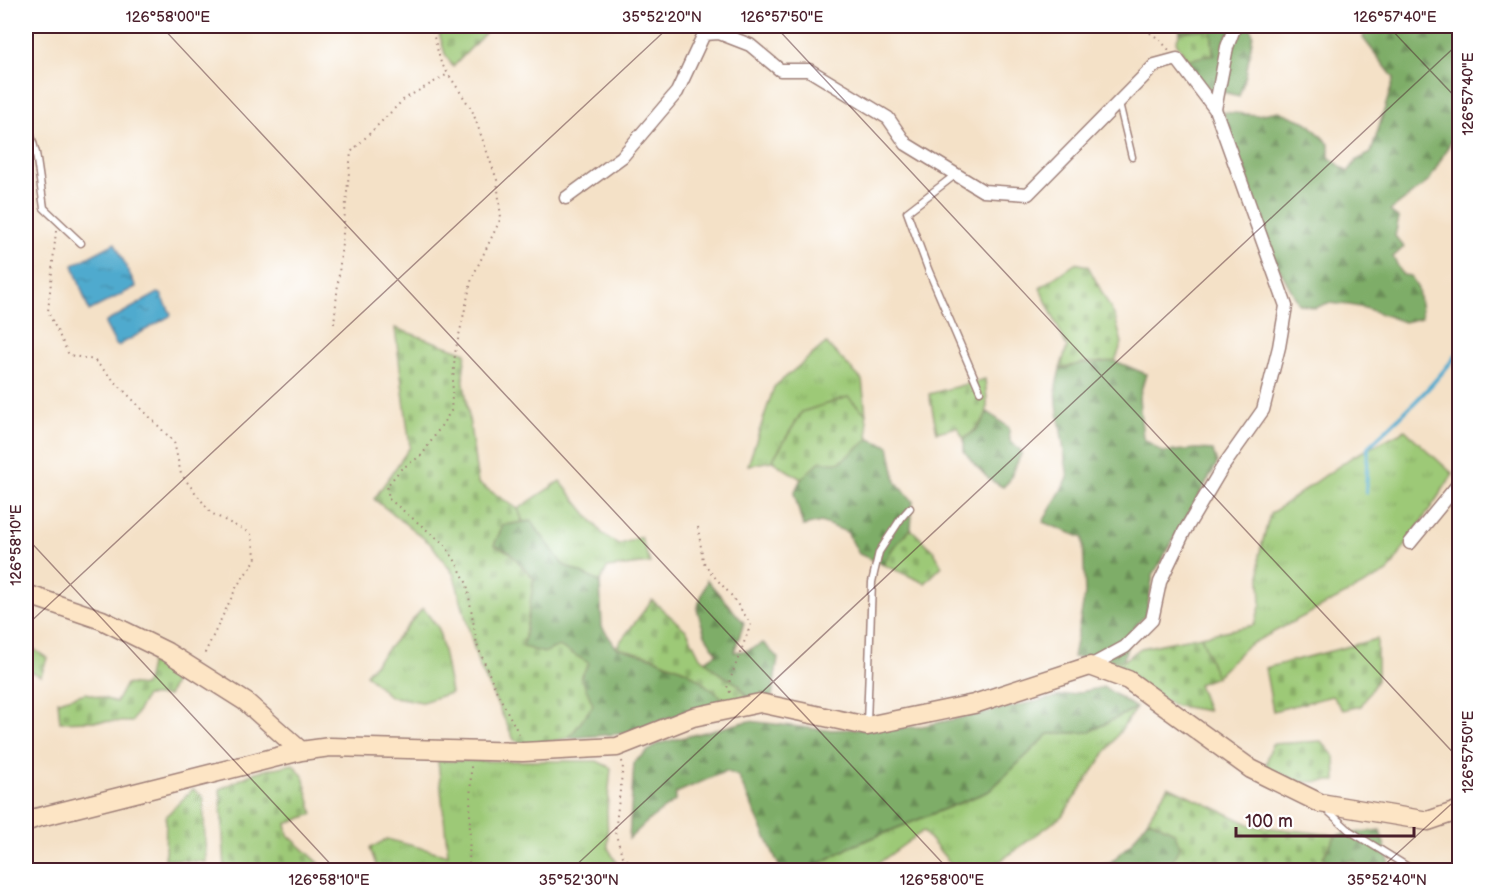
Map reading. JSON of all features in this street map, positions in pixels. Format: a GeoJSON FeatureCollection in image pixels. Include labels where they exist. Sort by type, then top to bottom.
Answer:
{"type":"FeatureCollection","features":[{"type":"Feature","properties":{"kind":"street"},"geometry":{"type":"LineString","coordinates":[[1215,109],[1227,47],[1235,26]]}},
{"type":"Feature","properties":{"kind":"street"},"geometry":{"type":"LineString","coordinates":[[26,822],[301,751],[330,747],[523,752],[617,747],[693,717],[760,703],[867,726],[974,704],[1090,666],[1125,646],[1152,620],[1160,582],[1184,532],[1222,468],[1263,410],[1279,347],[1286,306],[1215,109],[1177,59],[1155,65],[1028,194],[983,191],[906,144],[888,118],[809,69],[780,70],[750,45],[719,33],[704,34],[677,92],[622,157],[566,198]]}},
{"type":"Feature","properties":{"kind":"street"},"geometry":{"type":"LineString","coordinates":[[1410,543],[1460,482]]}},
{"type":"Feature","properties":{"kind":"street"},"geometry":{"type":"LineString","coordinates":[[26,594],[102,620],[167,652],[246,702],[301,751]]}},
{"type":"Feature","properties":{"kind":"street"},"geometry":{"type":"LineString","coordinates":[[1090,666],[1128,680],[1251,769],[1320,804],[1428,821],[1460,810]]}},
{"type":"Feature","properties":{"kind":"lane"},"geometry":{"type":"LineString","coordinates":[[1118,102],[1132,157]]}},
{"type":"Feature","properties":{"kind":"lane"},"geometry":{"type":"LineString","coordinates":[[26,118],[36,153],[44,208],[81,243]]}},
{"type":"Feature","properties":{"kind":"lane"},"geometry":{"type":"LineString","coordinates":[[955,174],[907,212],[928,269],[980,391]]}},
{"type":"Feature","properties":{"kind":"lane"},"geometry":{"type":"LineString","coordinates":[[867,726],[872,582],[879,552],[910,508]]}},
{"type":"Feature","properties":{"kind":"lane"},"geometry":{"type":"LineString","coordinates":[[1320,804],[1350,831],[1413,870]]}},
{"type":"Feature","properties":{"kind":"path"},"geometry":{"type":"LineString","coordinates":[[431,26],[441,63],[472,110],[498,180],[501,218],[472,278],[455,353],[451,411],[422,455],[401,469],[387,486],[389,499],[444,544],[460,569],[467,584],[477,645],[496,690],[521,738],[523,752]]}},
{"type":"Feature","properties":{"kind":"path"},"geometry":{"type":"LineString","coordinates":[[1140,26],[1159,39],[1177,59]]}},
{"type":"Feature","properties":{"kind":"path"},"geometry":{"type":"LineString","coordinates":[[334,324],[351,152],[404,99],[448,74]]}},
{"type":"Feature","properties":{"kind":"path"},"geometry":{"type":"LineString","coordinates":[[57,221],[48,312],[69,355],[94,360],[174,442],[181,474],[211,513],[251,534],[256,560],[237,586],[196,671]]}},
{"type":"Feature","properties":{"kind":"path"},"geometry":{"type":"LineString","coordinates":[[698,527],[703,561],[751,624],[727,688],[740,708]]}},
{"type":"Feature","properties":{"kind":"path"},"geometry":{"type":"LineString","coordinates":[[617,747],[623,766],[615,832],[622,855],[638,870]]}},
{"type":"Feature","properties":{"kind":"path"},"geometry":{"type":"LineString","coordinates":[[469,870],[471,751]]}},
{"type":"Feature","properties":{"kind":"green space"},"geometry":{"type":"Polygon","coordinates":[[[437,26],[478,26],[488,30],[453,67],[445,54],[437,26]]]}},
{"type":"Feature","properties":{"kind":"green space"},"geometry":{"type":"Polygon","coordinates":[[[1178,26],[1250,26],[1253,34],[1246,75],[1239,96],[1203,87],[1187,60],[1213,54],[1211,30],[1180,32],[1178,26]]]}},
{"type":"Feature","properties":{"kind":"green space"},"geometry":{"type":"Polygon","coordinates":[[[1366,26],[1455,26],[1460,45],[1459,127],[1429,181],[1390,211],[1399,218],[1395,236],[1404,247],[1393,257],[1403,275],[1411,276],[1418,289],[1422,318],[1404,322],[1365,308],[1349,305],[1328,303],[1315,308],[1299,304],[1274,259],[1223,112],[1257,115],[1279,111],[1308,123],[1329,144],[1329,157],[1348,172],[1357,160],[1371,153],[1394,78],[1363,38],[1366,26]]]}},
{"type":"Feature","properties":{"kind":"green space"},"geometry":{"type":"Polygon","coordinates":[[[1211,29],[1213,54],[1187,60],[1176,42],[1180,32],[1211,29]]]}},
{"type":"Feature","properties":{"kind":"green space"},"geometry":{"type":"Polygon","coordinates":[[[1075,263],[1088,266],[1115,317],[1122,343],[1115,361],[1082,363],[1060,369],[1067,347],[1040,288],[1075,263]]]}},
{"type":"Feature","properties":{"kind":"green space"},"geometry":{"type":"Polygon","coordinates":[[[395,328],[466,353],[463,375],[478,483],[518,509],[523,522],[503,525],[494,545],[509,552],[534,579],[523,647],[544,653],[559,646],[589,663],[581,677],[593,705],[569,738],[529,745],[514,740],[478,663],[454,575],[432,545],[374,499],[410,447],[395,328]]]}},
{"type":"Feature","properties":{"kind":"green space"},"geometry":{"type":"Polygon","coordinates":[[[826,343],[862,380],[866,414],[848,397],[802,412],[772,461],[748,465],[774,387],[826,343]]]}},
{"type":"Feature","properties":{"kind":"green space"},"geometry":{"type":"Polygon","coordinates":[[[1115,361],[1146,374],[1139,398],[1143,438],[1162,452],[1213,450],[1217,464],[1153,575],[1146,615],[1133,628],[1123,661],[1073,657],[1085,594],[1083,538],[1043,522],[1068,478],[1057,405],[1056,386],[1060,369],[1082,363],[1115,361]]]}},
{"type":"Feature","properties":{"kind":"green space"},"geometry":{"type":"Polygon","coordinates":[[[985,379],[987,407],[980,425],[964,439],[957,427],[937,432],[929,394],[985,379]]]}},
{"type":"Feature","properties":{"kind":"green space"},"geometry":{"type":"Polygon","coordinates":[[[848,397],[866,414],[869,439],[840,462],[819,462],[801,479],[772,461],[802,412],[848,397]]]}},
{"type":"Feature","properties":{"kind":"green space"},"geometry":{"type":"Polygon","coordinates":[[[988,412],[1009,428],[1010,441],[1022,452],[1009,481],[1003,487],[990,480],[964,451],[964,439],[978,428],[988,412]]]}},
{"type":"Feature","properties":{"kind":"green space"},"geometry":{"type":"Polygon","coordinates":[[[1405,430],[1453,474],[1388,572],[1247,646],[1216,677],[1201,636],[1254,625],[1261,604],[1259,555],[1270,514],[1352,457],[1405,430]]]}},
{"type":"Feature","properties":{"kind":"green space"},"geometry":{"type":"Polygon","coordinates":[[[869,439],[889,446],[896,482],[913,501],[911,529],[893,548],[884,565],[859,554],[847,532],[821,522],[803,526],[794,493],[801,479],[819,462],[840,462],[869,439]]]}},
{"type":"Feature","properties":{"kind":"green space"},"geometry":{"type":"Polygon","coordinates":[[[560,481],[602,533],[618,545],[641,537],[650,563],[607,568],[600,582],[563,565],[531,521],[523,522],[518,509],[560,481]]]}},
{"type":"Feature","properties":{"kind":"green space"},"geometry":{"type":"Polygon","coordinates":[[[531,521],[563,565],[600,582],[602,627],[616,647],[649,656],[687,671],[727,701],[653,723],[628,733],[569,738],[593,705],[544,653],[522,647],[534,579],[494,545],[503,525],[531,521]]]}},
{"type":"Feature","properties":{"kind":"green space"},"geometry":{"type":"Polygon","coordinates":[[[911,529],[933,550],[942,566],[925,583],[884,565],[893,548],[911,529]]]}},
{"type":"Feature","properties":{"kind":"green space"},"geometry":{"type":"Polygon","coordinates":[[[707,580],[744,623],[734,652],[749,650],[763,643],[778,658],[772,697],[747,697],[739,685],[717,672],[705,661],[717,653],[705,635],[697,609],[707,580]]]}},
{"type":"Feature","properties":{"kind":"green space"},"geometry":{"type":"Polygon","coordinates":[[[652,600],[687,631],[699,655],[717,672],[739,685],[747,697],[727,701],[687,671],[649,656],[616,647],[652,600]]]}},
{"type":"Feature","properties":{"kind":"green space"},"geometry":{"type":"Polygon","coordinates":[[[423,608],[439,629],[451,693],[422,702],[389,696],[366,674],[423,608]]]}},
{"type":"Feature","properties":{"kind":"green space"},"geometry":{"type":"Polygon","coordinates":[[[1201,636],[1216,677],[1198,684],[1208,711],[1173,705],[1111,670],[1110,660],[1123,661],[1141,648],[1201,636]]]}},
{"type":"Feature","properties":{"kind":"green space"},"geometry":{"type":"Polygon","coordinates":[[[1377,639],[1377,680],[1361,706],[1343,710],[1332,696],[1273,711],[1265,668],[1377,639]]]}},
{"type":"Feature","properties":{"kind":"green space"},"geometry":{"type":"Polygon","coordinates":[[[26,644],[47,658],[41,676],[26,670],[26,644]]]}},
{"type":"Feature","properties":{"kind":"green space"},"geometry":{"type":"Polygon","coordinates":[[[152,656],[180,669],[168,696],[146,696],[132,722],[60,722],[58,701],[86,693],[116,702],[126,684],[145,686],[152,656]]]}},
{"type":"Feature","properties":{"kind":"green space"},"geometry":{"type":"Polygon","coordinates":[[[1104,687],[1136,708],[1089,732],[1049,734],[989,791],[850,847],[808,870],[781,870],[738,776],[726,771],[676,793],[675,801],[650,819],[629,839],[634,762],[657,744],[749,721],[826,730],[918,727],[1104,687]]]}},
{"type":"Feature","properties":{"kind":"green space"},"geometry":{"type":"Polygon","coordinates":[[[1136,708],[1062,816],[988,870],[956,870],[923,831],[869,870],[808,870],[850,847],[989,791],[1049,734],[1089,732],[1136,708]]]}},
{"type":"Feature","properties":{"kind":"green space"},"geometry":{"type":"Polygon","coordinates":[[[1321,741],[1335,757],[1336,781],[1300,782],[1265,767],[1272,744],[1321,741]]]}},
{"type":"Feature","properties":{"kind":"green space"},"geometry":{"type":"Polygon","coordinates":[[[438,761],[597,761],[611,768],[607,810],[608,848],[621,870],[378,870],[370,848],[387,839],[448,855],[438,761]]]}},
{"type":"Feature","properties":{"kind":"green space"},"geometry":{"type":"Polygon","coordinates":[[[293,764],[303,776],[313,814],[286,824],[288,835],[325,870],[225,870],[220,789],[256,772],[293,764]]]}},
{"type":"Feature","properties":{"kind":"green space"},"geometry":{"type":"Polygon","coordinates":[[[1168,786],[1253,826],[1336,835],[1323,857],[1330,865],[1354,860],[1360,870],[1297,870],[1279,867],[1279,870],[1168,870],[1180,846],[1174,832],[1148,819],[1168,786]]]}},
{"type":"Feature","properties":{"kind":"green space"},"geometry":{"type":"Polygon","coordinates":[[[193,789],[203,797],[206,862],[165,859],[166,816],[193,789]]]}},
{"type":"Feature","properties":{"kind":"green space"},"geometry":{"type":"Polygon","coordinates":[[[1148,819],[1174,832],[1181,846],[1168,870],[1084,870],[1080,868],[1111,862],[1132,842],[1148,819]]]}},
{"type":"Feature","properties":{"kind":"green space"},"geometry":{"type":"Polygon","coordinates":[[[1380,830],[1390,870],[1360,870],[1354,860],[1330,865],[1323,857],[1336,835],[1380,830]]]}},
{"type":"Feature","properties":{"kind":"water"},"geometry":{"type":"Polygon","coordinates":[[[115,243],[136,287],[89,311],[73,265],[115,243]]]}},
{"type":"Feature","properties":{"kind":"water"},"geometry":{"type":"Polygon","coordinates":[[[158,293],[161,294],[170,316],[118,346],[116,345],[106,322],[158,293]]]}},
{"type":"Feature","properties":{"kind":"waterway"},"geometry":{"type":"LineString","coordinates":[[1366,492],[1368,447],[1428,389],[1460,350]]}}]}
